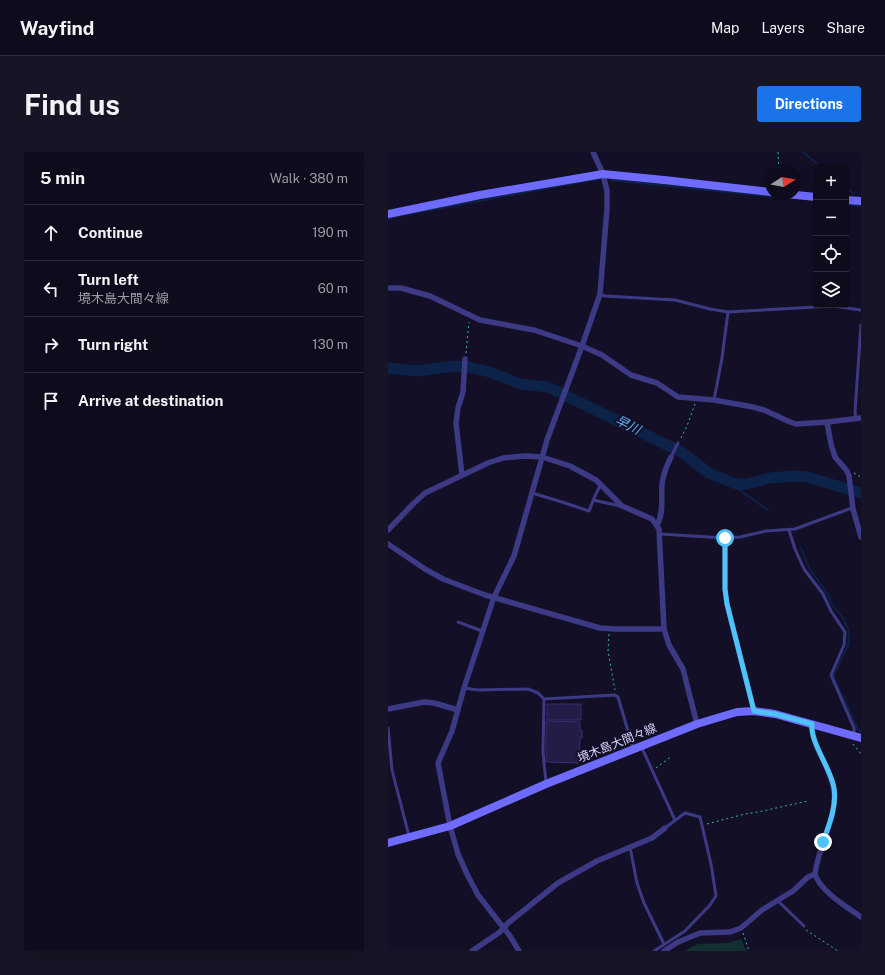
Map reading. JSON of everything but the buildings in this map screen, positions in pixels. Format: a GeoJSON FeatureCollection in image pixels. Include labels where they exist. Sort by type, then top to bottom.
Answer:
{"type":"FeatureCollection","features":[{"type":"Feature","properties":{"kind":"main road"},"geometry":{"type":"LineString","coordinates":[[388,214],[603,174],[765,191]]}},
{"type":"Feature","properties":{"kind":"main road"},"geometry":{"type":"LineString","coordinates":[[801,196],[813,197]]}},
{"type":"Feature","properties":{"kind":"main road"},"geometry":{"type":"LineString","coordinates":[[849,200],[861,201]]}},
{"type":"Feature","properties":{"kind":"main road","name":"境木島大間々線"},"geometry":{"type":"LineString","coordinates":[[388,843],[450,826],[546,784],[638,747],[697,724],[737,712],[754,711],[775,714],[855,736]]}},
{"type":"Feature","properties":{"kind":"street"},"geometry":{"type":"LineString","coordinates":[[519,951],[472,884],[458,854],[450,826],[438,762],[452,731],[464,688],[494,597],[512,562],[542,457],[600,294],[607,209],[607,191],[603,174],[593,152]]}},
{"type":"Feature","properties":{"kind":"street"},"geometry":{"type":"LineString","coordinates":[[388,288],[401,288],[430,296],[444,301],[470,316],[491,322],[534,330],[582,346],[602,355],[631,375],[657,383],[678,396],[714,400],[753,407],[764,410],[796,424],[858,418]]}},
{"type":"Feature","properties":{"kind":"street"},"geometry":{"type":"LineString","coordinates":[[462,475],[456,423],[458,408],[463,392],[465,359]]}},
{"type":"Feature","properties":{"kind":"street"},"geometry":{"type":"LineString","coordinates":[[827,422],[835,457],[847,471],[850,479],[853,509],[861,537]]}},
{"type":"Feature","properties":{"kind":"street"},"geometry":{"type":"LineString","coordinates":[[388,530],[425,493],[462,475],[503,458],[526,456],[542,457],[570,466],[596,480],[622,506],[652,519],[657,526],[660,534],[664,629],[669,645],[683,669],[697,724]]}},
{"type":"Feature","properties":{"kind":"street"},"geometry":{"type":"LineString","coordinates":[[657,526],[661,512],[662,484],[667,465],[671,457]]}},
{"type":"Feature","properties":{"kind":"street"},"geometry":{"type":"LineString","coordinates":[[725,538],[725,589],[727,604],[754,711]]}},
{"type":"Feature","properties":{"kind":"street"},"geometry":{"type":"LineString","coordinates":[[388,544],[425,570],[443,579],[494,597],[600,628],[664,629]]}},
{"type":"Feature","properties":{"kind":"street"},"geometry":{"type":"LineString","coordinates":[[388,709],[424,702],[434,703],[458,710]]}},
{"type":"Feature","properties":{"kind":"street"},"geometry":{"type":"LineString","coordinates":[[812,724],[812,733],[832,780],[834,793],[831,818],[817,862],[815,874],[820,884],[829,893],[861,917]]}},
{"type":"Feature","properties":{"kind":"street"},"geometry":{"type":"LineString","coordinates":[[472,951],[504,928],[558,882],[597,861],[652,838],[666,828]]}},
{"type":"Feature","properties":{"kind":"street"},"geometry":{"type":"LineString","coordinates":[[664,951],[700,933],[730,932],[741,928],[762,910],[793,891],[808,877],[815,874]]}},
{"type":"Feature","properties":{"kind":"lane"},"geometry":{"type":"LineString","coordinates":[[600,294],[605,296],[675,300],[728,312],[833,306],[861,310]]}},
{"type":"Feature","properties":{"kind":"lane"},"geometry":{"type":"LineString","coordinates":[[714,400],[722,358],[728,312]]}},
{"type":"Feature","properties":{"kind":"lane"},"geometry":{"type":"LineString","coordinates":[[858,418],[855,412],[861,325]]}},
{"type":"Feature","properties":{"kind":"lane"},"geometry":{"type":"LineString","coordinates":[[671,457],[678,443]]}},
{"type":"Feature","properties":{"kind":"lane"},"geometry":{"type":"LineString","coordinates":[[532,493],[589,511],[601,484]]}},
{"type":"Feature","properties":{"kind":"lane"},"geometry":{"type":"LineString","coordinates":[[593,500],[622,506]]}},
{"type":"Feature","properties":{"kind":"lane"},"geometry":{"type":"LineString","coordinates":[[660,534],[725,538],[740,537],[766,531],[800,528],[849,509],[853,509]]}},
{"type":"Feature","properties":{"kind":"lane"},"geometry":{"type":"LineString","coordinates":[[789,530],[795,549],[804,569],[819,589],[845,632],[844,645],[831,675],[854,728],[855,736]]}},
{"type":"Feature","properties":{"kind":"lane"},"geometry":{"type":"LineString","coordinates":[[458,622],[482,631]]}},
{"type":"Feature","properties":{"kind":"lane"},"geometry":{"type":"LineString","coordinates":[[464,688],[478,690],[528,689],[538,693],[544,699],[543,752],[544,779],[546,784]]}},
{"type":"Feature","properties":{"kind":"lane"},"geometry":{"type":"LineString","coordinates":[[544,699],[615,695],[618,697],[638,747],[652,770],[675,820]]}},
{"type":"Feature","properties":{"kind":"lane"},"geometry":{"type":"LineString","coordinates":[[388,728],[392,770],[409,837]]}},
{"type":"Feature","properties":{"kind":"lane"},"geometry":{"type":"LineString","coordinates":[[654,951],[685,931],[716,896],[711,864],[700,817],[685,813],[666,828]]}},
{"type":"Feature","properties":{"kind":"lane"},"geometry":{"type":"LineString","coordinates":[[630,846],[637,883],[664,944]]}},
{"type":"Feature","properties":{"kind":"lane"},"geometry":{"type":"LineString","coordinates":[[778,901],[804,926]]}},
{"type":"Feature","properties":{"kind":"path"},"geometry":{"type":"LineString","coordinates":[[778,152],[778,164]]}},
{"type":"Feature","properties":{"kind":"path"},"geometry":{"type":"LineString","coordinates":[[465,359],[470,316]]}},
{"type":"Feature","properties":{"kind":"path"},"geometry":{"type":"LineString","coordinates":[[678,443],[693,412],[696,398]]}},
{"type":"Feature","properties":{"kind":"path"},"geometry":{"type":"LineString","coordinates":[[609,628],[608,651],[615,695]]}},
{"type":"Feature","properties":{"kind":"path"},"geometry":{"type":"LineString","coordinates":[[855,736],[851,741],[861,754]]}},
{"type":"Feature","properties":{"kind":"path"},"geometry":{"type":"LineString","coordinates":[[652,770],[672,756]]}},
{"type":"Feature","properties":{"kind":"path"},"geometry":{"type":"LineString","coordinates":[[703,826],[744,814],[808,801]]}},
{"type":"Feature","properties":{"kind":"path"},"geometry":{"type":"LineString","coordinates":[[804,926],[808,932],[838,951]]}},
{"type":"Feature","properties":{"kind":"path"},"geometry":{"type":"LineString","coordinates":[[741,928],[749,951]]}},
{"type":"Feature","properties":{"kind":"green space"},"geometry":{"type":"Polygon","coordinates":[[[741,939],[746,951],[684,951],[698,944],[727,943],[741,939]]]}},
{"type":"Feature","properties":{"kind":"waterway"},"geometry":{"type":"LineString","coordinates":[[803,152],[817,164]]}},
{"type":"Feature","properties":{"kind":"waterway"},"geometry":{"type":"LineString","coordinates":[[388,219],[597,179]]}},
{"type":"Feature","properties":{"kind":"waterway"},"geometry":{"type":"LineString","coordinates":[[611,180],[765,196]]}},
{"type":"Feature","properties":{"kind":"waterway"},"geometry":{"type":"LineString","coordinates":[[849,190],[854,194]]}},
{"type":"Feature","properties":{"kind":"waterway"},"geometry":{"type":"LineString","coordinates":[[849,204],[861,206]]}},
{"type":"Feature","properties":{"kind":"waterway","name":"早川"},"geometry":{"type":"LineString","coordinates":[[388,368],[417,371],[454,366],[469,367],[490,372],[520,384],[548,387],[680,451],[709,473],[736,484],[747,484],[770,478],[793,476],[807,477],[861,493]]}},
{"type":"Feature","properties":{"kind":"waterway"},"geometry":{"type":"LineString","coordinates":[[736,484],[738,489],[768,510]]}},
{"type":"Feature","properties":{"kind":"waterway"},"geometry":{"type":"LineString","coordinates":[[801,548],[809,568],[829,596],[831,603],[843,618],[848,629],[848,646],[834,674],[834,678],[858,730],[861,731]]}},
{"type":"Feature","properties":{"kind":"route"},"geometry":{"type":"LineString","coordinates":[[725,538],[725,589],[728,614],[754,711],[775,714],[812,724],[812,733],[832,780],[834,787],[833,808],[823,842]]}}]}
